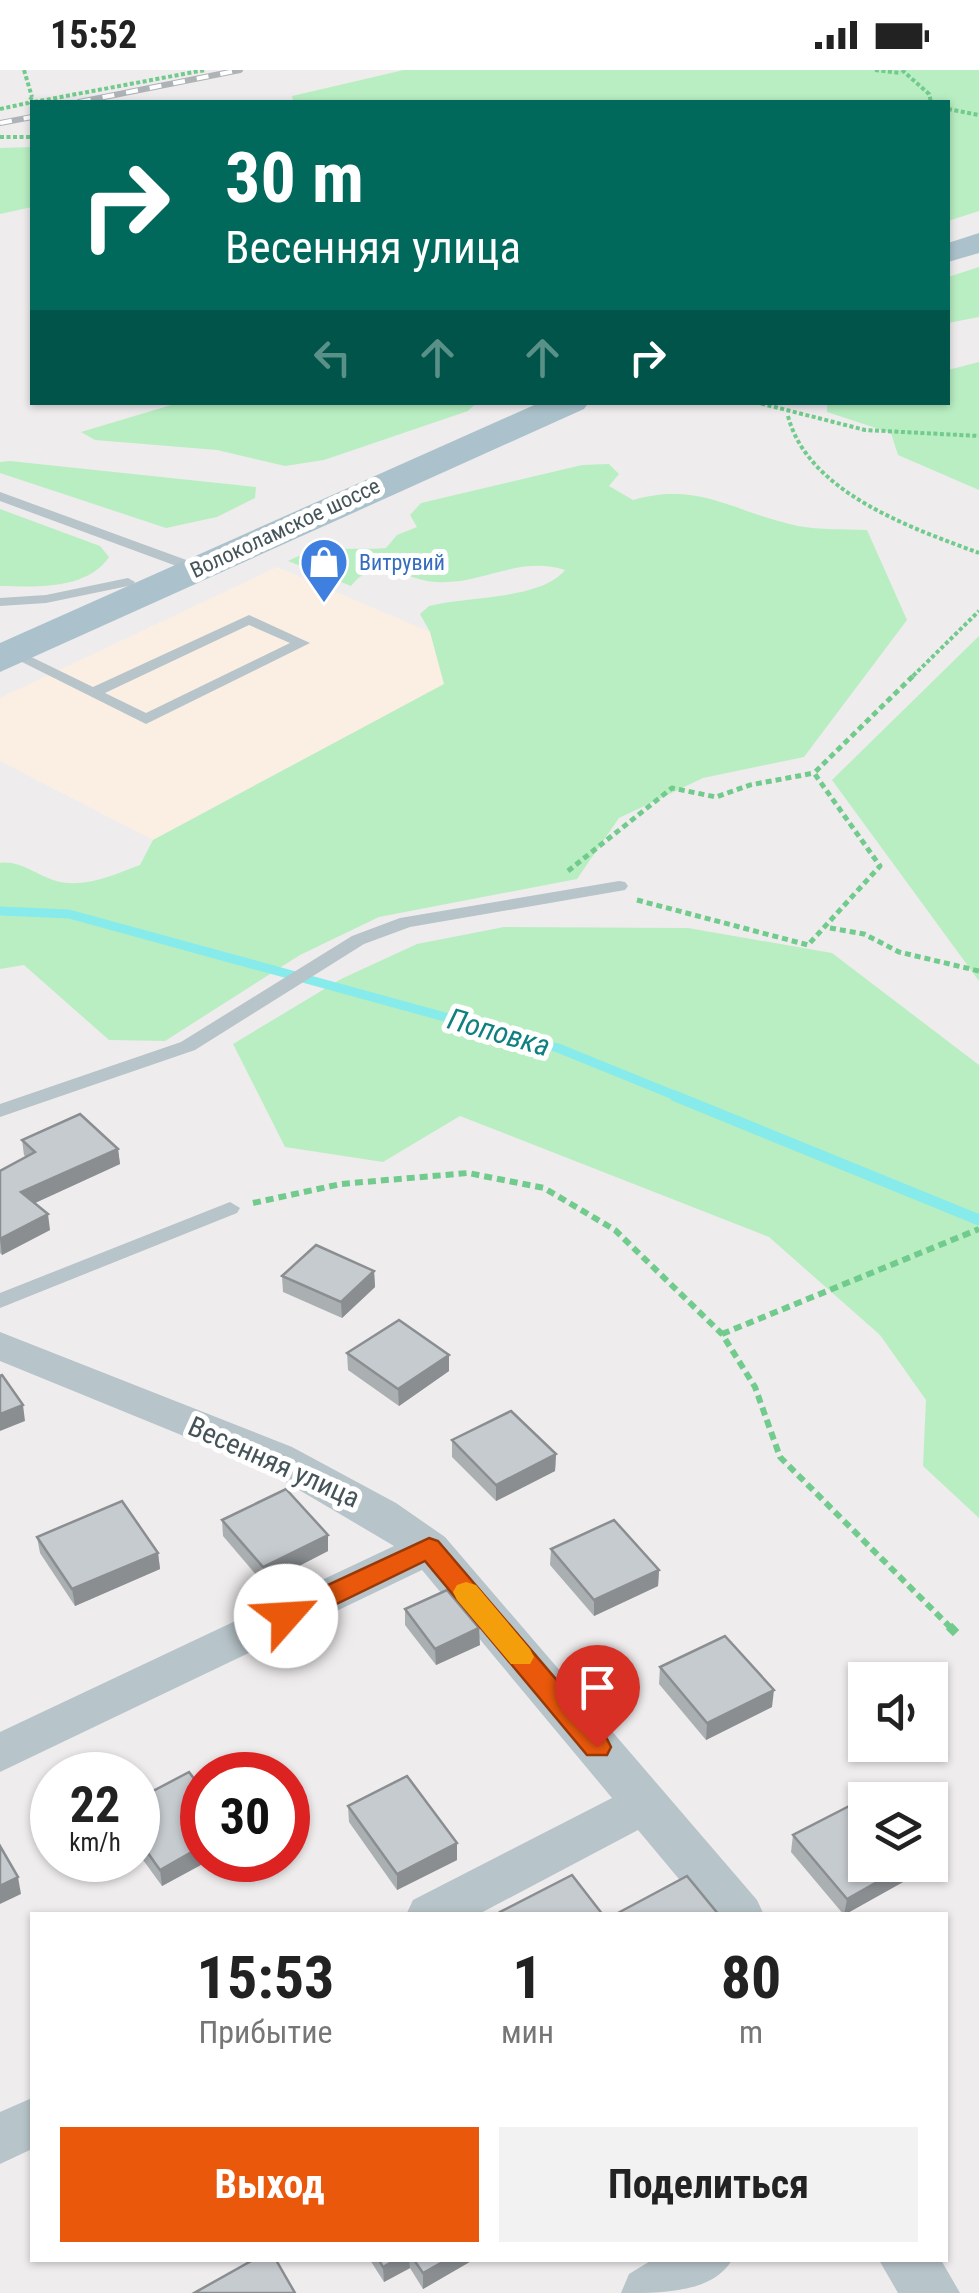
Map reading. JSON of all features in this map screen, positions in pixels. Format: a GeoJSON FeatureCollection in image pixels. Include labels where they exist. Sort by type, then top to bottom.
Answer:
{"type":"FeatureCollection","features":[{"type":"Feature","properties":{"kind":"main road"},"geometry":{"type":"LineString","coordinates":[[950,239],[979,230]]}},
{"type":"Feature","properties":{"kind":"main road"},"geometry":{"type":"LineString","coordinates":[[950,252],[979,242]]}},
{"type":"Feature","properties":{"kind":"main road","name":"Волоколамское шоссе"},"geometry":{"type":"LineString","coordinates":[[4,651],[530,405]]}},
{"type":"Feature","properties":{"kind":"main road","name":"Волоколамское шоссе"},"geometry":{"type":"LineString","coordinates":[[4,651],[128,582],[185,564],[565,405]]}},
{"type":"Feature","properties":{"kind":"street","name":"Весенняя улица"},"geometry":{"type":"LineString","coordinates":[[0,1346],[300,1468],[383,1513],[429,1548],[736,1912]]}},
{"type":"Feature","properties":{"kind":"street"},"geometry":{"type":"LineString","coordinates":[[0,1753],[429,1548]]}},
{"type":"Feature","properties":{"kind":"street"},"geometry":{"type":"LineString","coordinates":[[437,1912],[645,1804]]}},
{"type":"Feature","properties":{"kind":"street"},"geometry":{"type":"LineString","coordinates":[[0,2139],[30,2123]]}},
{"type":"Feature","properties":{"kind":"street"},"geometry":{"type":"LineString","coordinates":[[649,2293],[701,2262]]}},
{"type":"Feature","properties":{"kind":"street"},"geometry":{"type":"LineString","coordinates":[[909,2262],[932,2293]]}},
{"type":"Feature","properties":{"kind":"lane"},"geometry":{"type":"LineString","coordinates":[[0,496],[185,564]]}},
{"type":"Feature","properties":{"kind":"lane"},"geometry":{"type":"LineString","coordinates":[[0,602],[46,599],[128,582]]}},
{"type":"Feature","properties":{"kind":"lane"},"geometry":{"type":"LineString","coordinates":[[4,651],[146,720],[302,643],[249,619],[93,693]]}},
{"type":"Feature","properties":{"kind":"lane"},"geometry":{"type":"LineString","coordinates":[[0,1111],[188,1046],[358,940],[406,922],[620,886]]}},
{"type":"Feature","properties":{"kind":"lane"},"geometry":{"type":"LineString","coordinates":[[0,1301],[230,1208]]}},
{"type":"Feature","properties":{"kind":"path"},"geometry":{"type":"LineString","coordinates":[[24,70],[32,100]]}},
{"type":"Feature","properties":{"kind":"path"},"geometry":{"type":"LineString","coordinates":[[38,100],[206,70]]}},
{"type":"Feature","properties":{"kind":"path"},"geometry":{"type":"LineString","coordinates":[[875,70],[902,72],[922,86],[929,100]]}},
{"type":"Feature","properties":{"kind":"path"},"geometry":{"type":"LineString","coordinates":[[0,110],[30,102]]}},
{"type":"Feature","properties":{"kind":"path"},"geometry":{"type":"LineString","coordinates":[[950,109],[979,114]]}},
{"type":"Feature","properties":{"kind":"path"},"geometry":{"type":"LineString","coordinates":[[0,137],[30,137]]}},
{"type":"Feature","properties":{"kind":"path"},"geometry":{"type":"LineString","coordinates":[[762,405],[788,416],[850,427],[979,436]]}},
{"type":"Feature","properties":{"kind":"path"},"geometry":{"type":"LineString","coordinates":[[788,416],[788,431],[814,465],[854,494],[979,553]]}},
{"type":"Feature","properties":{"kind":"path"},"geometry":{"type":"LineString","coordinates":[[551,879],[567,872],[672,788],[716,798],[750,785],[814,773],[979,612]]}},
{"type":"Feature","properties":{"kind":"path"},"geometry":{"type":"LineString","coordinates":[[597,890],[808,945],[828,928],[880,866],[814,773]]}},
{"type":"Feature","properties":{"kind":"path"},"geometry":{"type":"LineString","coordinates":[[828,928],[864,934],[900,952],[979,971]]}},
{"type":"Feature","properties":{"kind":"path"},"geometry":{"type":"LineString","coordinates":[[230,1208],[341,1184],[468,1173],[544,1188],[615,1230],[722,1334],[755,1386],[780,1457],[960,1638]]}},
{"type":"Feature","properties":{"kind":"path"},"geometry":{"type":"LineString","coordinates":[[722,1334],[979,1229]]}},
{"type":"Feature","properties":{"kind":"shaded area"},"geometry":{"type":"Polygon","coordinates":[[[277,567],[430,632],[444,684],[153,840],[0,761],[0,698],[277,567]]]}},
{"type":"Feature","properties":{"kind":"green space"},"geometry":{"type":"Polygon","coordinates":[[[404,70],[979,70],[979,211],[950,220],[950,100],[293,100],[292,96],[404,70]]]}},
{"type":"Feature","properties":{"kind":"green space"},"geometry":{"type":"Polygon","coordinates":[[[30,147],[30,207],[0,214],[0,148],[30,147]]]}},
{"type":"Feature","properties":{"kind":"green space"},"geometry":{"type":"Polygon","coordinates":[[[979,267],[979,317],[950,323],[950,276],[979,267]]]}},
{"type":"Feature","properties":{"kind":"green space"},"geometry":{"type":"Polygon","coordinates":[[[979,362],[979,490],[898,455],[891,433],[827,412],[827,405],[950,405],[950,369],[979,362]]]}},
{"type":"Feature","properties":{"kind":"green space"},"geometry":{"type":"Polygon","coordinates":[[[171,405],[474,405],[468,411],[324,460],[285,466],[217,450],[95,440],[81,432],[171,405]]]}},
{"type":"Feature","properties":{"kind":"green space"},"geometry":{"type":"Polygon","coordinates":[[[0,462],[256,487],[255,498],[217,517],[166,528],[0,473],[0,462]]]}},
{"type":"Feature","properties":{"kind":"green space"},"geometry":{"type":"Polygon","coordinates":[[[609,464],[619,474],[609,486],[633,500],[657,495],[698,496],[798,526],[867,530],[907,620],[804,757],[703,778],[619,818],[577,879],[379,917],[300,955],[165,1041],[109,1040],[24,965],[0,969],[0,863],[27,868],[64,883],[97,880],[140,865],[153,840],[444,684],[430,632],[420,614],[429,606],[521,592],[554,580],[565,570],[532,566],[436,582],[381,570],[361,576],[351,586],[288,561],[324,550],[386,548],[397,535],[417,527],[410,515],[421,503],[582,465],[609,464]]]}},
{"type":"Feature","properties":{"kind":"green space"},"geometry":{"type":"Polygon","coordinates":[[[0,509],[100,546],[109,557],[88,576],[74,581],[0,586],[0,509]]]}},
{"type":"Feature","properties":{"kind":"green space"},"geometry":{"type":"Polygon","coordinates":[[[979,636],[979,981],[832,780],[979,636]]]}},
{"type":"Feature","properties":{"kind":"green space"},"geometry":{"type":"Polygon","coordinates":[[[504,927],[688,928],[832,953],[979,1065],[979,1518],[923,1466],[926,1400],[880,1335],[769,1237],[460,1116],[383,1162],[285,1147],[233,1044],[341,979],[417,944],[504,927]]]}},
{"type":"Feature","properties":{"kind":"building"},"geometry":{"type":"Polygon","coordinates":[[[80,1114],[118,1149],[21,1192],[48,1214],[0,1239],[0,1171],[35,1152],[22,1140],[80,1114]]]}},
{"type":"Feature","properties":{"kind":"building"},"geometry":{"type":"Polygon","coordinates":[[[316,1245],[374,1271],[341,1302],[282,1276],[316,1245]]]}},
{"type":"Feature","properties":{"kind":"building"},"geometry":{"type":"Polygon","coordinates":[[[399,1320],[449,1355],[398,1389],[347,1353],[399,1320]]]}},
{"type":"Feature","properties":{"kind":"building"},"geometry":{"type":"Polygon","coordinates":[[[0,1376],[23,1405],[0,1414],[0,1376]]]}},
{"type":"Feature","properties":{"kind":"building"},"geometry":{"type":"Polygon","coordinates":[[[511,1411],[556,1454],[496,1485],[452,1440],[511,1411]]]}},
{"type":"Feature","properties":{"kind":"building"},"geometry":{"type":"Polygon","coordinates":[[[286,1489],[328,1535],[263,1567],[222,1520],[286,1489]]]}},
{"type":"Feature","properties":{"kind":"building"},"geometry":{"type":"Polygon","coordinates":[[[122,1501],[158,1553],[72,1589],[37,1537],[122,1501]]]}},
{"type":"Feature","properties":{"kind":"building"},"geometry":{"type":"Polygon","coordinates":[[[614,1520],[659,1570],[594,1600],[551,1549],[614,1520]]]}},
{"type":"Feature","properties":{"kind":"building"},"geometry":{"type":"Polygon","coordinates":[[[447,1590],[479,1628],[435,1649],[405,1609],[447,1590]]]}},
{"type":"Feature","properties":{"kind":"building"},"geometry":{"type":"Polygon","coordinates":[[[725,1636],[774,1690],[707,1723],[660,1667],[725,1636]]]}},
{"type":"Feature","properties":{"kind":"building"},"geometry":{"type":"Polygon","coordinates":[[[407,1776],[457,1843],[397,1874],[348,1806],[407,1776]]]}},
{"type":"Feature","properties":{"kind":"building"},"geometry":{"type":"Polygon","coordinates":[[[180,1777],[180,1859],[160,1870],[160,1787],[180,1777]]]}},
{"type":"Feature","properties":{"kind":"building"},"geometry":{"type":"Polygon","coordinates":[[[848,1807],[848,1882],[877,1882],[847,1899],[793,1835],[848,1807]]]}},
{"type":"Feature","properties":{"kind":"building"},"geometry":{"type":"Polygon","coordinates":[[[0,1846],[18,1877],[0,1886],[0,1846]]]}},
{"type":"Feature","properties":{"kind":"building"},"geometry":{"type":"Polygon","coordinates":[[[572,1875],[601,1912],[500,1912],[572,1875]]]}},
{"type":"Feature","properties":{"kind":"building"},"geometry":{"type":"Polygon","coordinates":[[[687,1876],[717,1912],[620,1912],[687,1876]]]}},
{"type":"Feature","properties":{"kind":"building"},"geometry":{"type":"Polygon","coordinates":[[[249,2262],[277,2262],[295,2293],[194,2293],[249,2262]]]}},
{"type":"Feature","properties":{"kind":"building"},"geometry":{"type":"Polygon","coordinates":[[[415,2262],[442,2262],[423,2273],[415,2262]]]}},
{"type":"Feature","properties":{"kind":"waterway","name":"Поповка"},"geometry":{"type":"LineString","coordinates":[[0,911],[69,914],[558,1048],[681,1098]]}},
{"type":"Feature","properties":{"kind":"waterway","name":"Поповка"},"geometry":{"type":"LineString","coordinates":[[675,1096],[979,1220]]}},
{"type":"Feature","properties":{"kind":"railway"},"geometry":{"type":"LineString","coordinates":[[89,100],[240,70]]}},
{"type":"Feature","properties":{"kind":"railway"},"geometry":{"type":"LineString","coordinates":[[0,123],[30,117]]}},
{"type":"Feature","properties":{"kind":"slow traffic"},"geometry":{"type":"LineString","coordinates":[[466,1592],[520,1657]]}},
{"type":"Feature","properties":{"kind":"place","name":"Витрувий"},"geometry":{"type":"Point","coordinates":[324,604]}},
{"type":"Feature","properties":{"kind":"route"},"geometry":{"type":"LineString","coordinates":[[286,1616],[429,1548],[597,1747]]}}]}
